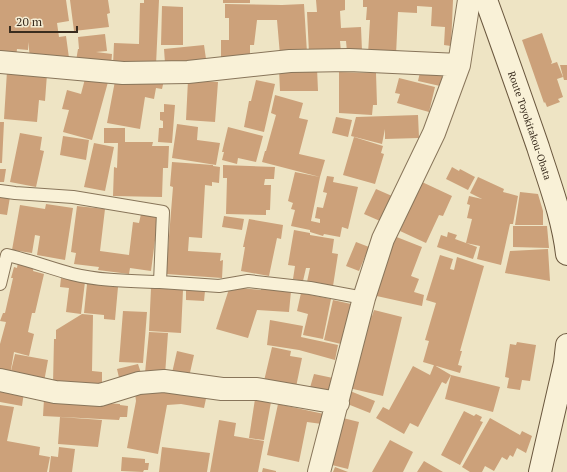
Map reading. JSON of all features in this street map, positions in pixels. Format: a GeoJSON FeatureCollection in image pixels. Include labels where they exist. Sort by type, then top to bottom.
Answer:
{"type":"FeatureCollection","features":[{"type":"Feature","properties":{"kind":"street"},"geometry":{"type":"LineString","coordinates":[[319,472],[364,298],[384,239],[434,133],[459,65],[469,0]]}},
{"type":"Feature","properties":{"kind":"street","name":"Route Toyokitakou-Obata"},"geometry":{"type":"LineString","coordinates":[[486,0],[550,182],[567,254]]}},
{"type":"Feature","properties":{"kind":"street"},"geometry":{"type":"LineString","coordinates":[[0,62],[123,73],[188,72],[290,61],[349,60],[459,65]]}},
{"type":"Feature","properties":{"kind":"street"},"geometry":{"type":"LineString","coordinates":[[540,472],[565,363],[567,345]]}},
{"type":"Feature","properties":{"kind":"street"},"geometry":{"type":"LineString","coordinates":[[0,380],[55,392],[100,395],[139,383],[164,381],[222,389],[257,389],[338,403]]}},
{"type":"Feature","properties":{"kind":"lane"},"geometry":{"type":"LineString","coordinates":[[0,191],[72,197],[162,212],[160,282]]}},
{"type":"Feature","properties":{"kind":"lane"},"geometry":{"type":"LineString","coordinates":[[0,284],[7,255],[31,260],[73,274],[116,280],[219,286],[248,282],[310,288],[364,298]]}},
{"type":"Feature","properties":{"kind":"building"},"geometry":{"type":"Polygon","coordinates":[[[0,0],[66,0],[69,21],[57,23],[59,37],[66,36],[69,58],[30,57],[28,42],[28,50],[17,49],[16,57],[0,55],[0,0]]]}},
{"type":"Feature","properties":{"kind":"building"},"geometry":{"type":"Polygon","coordinates":[[[70,0],[108,0],[110,13],[107,14],[109,27],[74,31],[70,0]]]}},
{"type":"Feature","properties":{"kind":"building"},"geometry":{"type":"Polygon","coordinates":[[[144,0],[159,0],[156,65],[113,65],[114,43],[139,44],[140,3],[144,3],[144,0]]]}},
{"type":"Feature","properties":{"kind":"building"},"geometry":{"type":"Polygon","coordinates":[[[223,0],[250,0],[250,3],[223,3],[223,0]]]}},
{"type":"Feature","properties":{"kind":"building"},"geometry":{"type":"Polygon","coordinates":[[[316,0],[345,0],[345,10],[340,11],[341,28],[361,27],[362,51],[347,52],[346,41],[340,41],[341,52],[309,53],[307,12],[317,12],[316,0]]]}},
{"type":"Feature","properties":{"kind":"building"},"geometry":{"type":"Polygon","coordinates":[[[363,0],[453,0],[451,46],[444,45],[445,27],[431,26],[432,7],[417,6],[417,13],[398,12],[396,55],[368,54],[370,20],[366,20],[367,7],[363,7],[363,0]]]}},
{"type":"Feature","properties":{"kind":"building"},"geometry":{"type":"Polygon","coordinates":[[[225,4],[304,4],[307,53],[280,55],[277,20],[257,20],[254,45],[250,45],[250,60],[221,60],[221,40],[229,40],[229,18],[225,18],[225,4]]]}},
{"type":"Feature","properties":{"kind":"building"},"geometry":{"type":"Polygon","coordinates":[[[162,6],[183,7],[183,45],[161,45],[162,6]]]}},
{"type":"Feature","properties":{"kind":"building"},"geometry":{"type":"Polygon","coordinates":[[[542,33],[552,62],[551,64],[557,62],[563,77],[557,79],[563,97],[558,99],[560,102],[547,107],[545,102],[544,103],[522,40],[542,33]]]}},
{"type":"Feature","properties":{"kind":"building"},"geometry":{"type":"Polygon","coordinates":[[[105,34],[107,51],[96,52],[112,54],[111,66],[76,61],[79,49],[78,37],[105,34]]]}},
{"type":"Feature","properties":{"kind":"building"},"geometry":{"type":"Polygon","coordinates":[[[204,45],[206,59],[165,63],[164,49],[204,45]]]}},
{"type":"Feature","properties":{"kind":"building"},"geometry":{"type":"Polygon","coordinates":[[[560,65],[567,65],[567,80],[564,80],[560,65]]]}},
{"type":"Feature","properties":{"kind":"building"},"geometry":{"type":"Polygon","coordinates":[[[317,68],[318,91],[280,91],[279,69],[317,68]]]}},
{"type":"Feature","properties":{"kind":"building"},"geometry":{"type":"Polygon","coordinates":[[[421,68],[443,73],[440,86],[418,81],[421,68]]]}},
{"type":"Feature","properties":{"kind":"building"},"geometry":{"type":"Polygon","coordinates":[[[7,71],[47,74],[45,101],[39,100],[37,122],[4,119],[7,71]]]}},
{"type":"Feature","properties":{"kind":"building"},"geometry":{"type":"Polygon","coordinates":[[[339,72],[376,73],[377,105],[373,105],[372,115],[339,113],[339,72]]]}},
{"type":"Feature","properties":{"kind":"building"},"geometry":{"type":"Polygon","coordinates":[[[86,75],[108,82],[92,140],[63,132],[69,110],[62,109],[67,90],[81,94],[86,75]]]}},
{"type":"Feature","properties":{"kind":"building"},"geometry":{"type":"Polygon","coordinates":[[[399,78],[435,87],[429,112],[397,103],[400,94],[395,93],[399,78]]]}},
{"type":"Feature","properties":{"kind":"building"},"geometry":{"type":"Polygon","coordinates":[[[164,80],[162,89],[156,88],[154,99],[145,97],[140,129],[107,123],[115,81],[164,80]]]}},
{"type":"Feature","properties":{"kind":"building"},"geometry":{"type":"Polygon","coordinates":[[[188,80],[218,82],[215,122],[186,120],[188,80]]]}},
{"type":"Feature","properties":{"kind":"building"},"geometry":{"type":"Polygon","coordinates":[[[256,80],[275,84],[264,132],[244,127],[249,101],[251,101],[256,80]]]}},
{"type":"Feature","properties":{"kind":"building"},"geometry":{"type":"Polygon","coordinates":[[[275,95],[303,103],[299,118],[308,120],[299,154],[325,160],[320,177],[262,162],[276,115],[271,113],[275,95]]]}},
{"type":"Feature","properties":{"kind":"building"},"geometry":{"type":"Polygon","coordinates":[[[164,104],[175,105],[172,143],[158,142],[159,128],[163,128],[163,121],[160,120],[160,112],[164,112],[164,104]]]}},
{"type":"Feature","properties":{"kind":"building"},"geometry":{"type":"Polygon","coordinates":[[[418,115],[419,138],[385,139],[385,129],[382,144],[351,136],[356,117],[418,115]]]}},
{"type":"Feature","properties":{"kind":"building"},"geometry":{"type":"Polygon","coordinates":[[[336,117],[352,120],[348,137],[332,133],[336,117]]]}},
{"type":"Feature","properties":{"kind":"building"},"geometry":{"type":"Polygon","coordinates":[[[0,122],[4,122],[2,163],[0,163],[0,122]]]}},
{"type":"Feature","properties":{"kind":"building"},"geometry":{"type":"Polygon","coordinates":[[[177,124],[198,127],[197,140],[220,143],[216,165],[172,158],[177,124]]]}},
{"type":"Feature","properties":{"kind":"building"},"geometry":{"type":"Polygon","coordinates":[[[228,127],[263,136],[256,162],[238,158],[237,164],[222,160],[224,152],[222,152],[228,127]]]}},
{"type":"Feature","properties":{"kind":"building"},"geometry":{"type":"Polygon","coordinates":[[[104,128],[125,128],[125,142],[153,142],[152,146],[169,146],[168,168],[163,168],[162,197],[113,196],[114,167],[117,168],[118,143],[104,143],[104,128]]]}},
{"type":"Feature","properties":{"kind":"building"},"geometry":{"type":"Polygon","coordinates":[[[20,133],[42,137],[40,150],[44,151],[36,187],[10,182],[20,133]]]}},
{"type":"Feature","properties":{"kind":"building"},"geometry":{"type":"Polygon","coordinates":[[[63,136],[89,140],[86,160],[60,155],[63,136]]]}},
{"type":"Feature","properties":{"kind":"building"},"geometry":{"type":"Polygon","coordinates":[[[354,137],[383,146],[381,153],[384,154],[375,184],[343,175],[354,137]]]}},
{"type":"Feature","properties":{"kind":"building"},"geometry":{"type":"Polygon","coordinates":[[[94,143],[114,147],[105,191],[84,187],[94,143]]]}},
{"type":"Feature","properties":{"kind":"building"},"geometry":{"type":"Polygon","coordinates":[[[172,162],[213,165],[220,167],[219,183],[212,182],[212,186],[205,185],[202,238],[189,237],[188,251],[221,253],[220,261],[223,260],[222,278],[166,274],[173,187],[170,186],[172,162]]]}},
{"type":"Feature","properties":{"kind":"building"},"geometry":{"type":"Polygon","coordinates":[[[223,165],[275,167],[274,179],[265,179],[264,185],[271,185],[270,210],[266,210],[266,215],[226,214],[227,178],[223,178],[223,165]]]}},
{"type":"Feature","properties":{"kind":"building"},"geometry":{"type":"Polygon","coordinates":[[[452,167],[459,171],[460,169],[475,177],[468,190],[446,179],[452,167]]]}},
{"type":"Feature","properties":{"kind":"building"},"geometry":{"type":"Polygon","coordinates":[[[0,169],[6,169],[4,182],[0,182],[0,169]]]}},
{"type":"Feature","properties":{"kind":"building"},"geometry":{"type":"Polygon","coordinates":[[[295,172],[320,177],[311,221],[320,223],[320,219],[315,218],[317,207],[323,208],[327,193],[323,192],[327,176],[334,177],[333,182],[358,187],[348,229],[342,227],[340,237],[324,234],[323,236],[310,232],[310,230],[291,226],[295,210],[291,209],[293,203],[288,201],[295,172]]]}},
{"type":"Feature","properties":{"kind":"building"},"geometry":{"type":"Polygon","coordinates":[[[478,177],[504,189],[503,192],[518,196],[513,224],[510,224],[501,265],[477,259],[480,246],[466,243],[472,219],[467,218],[470,205],[467,204],[469,196],[482,199],[470,193],[478,177]]]}},
{"type":"Feature","properties":{"kind":"building"},"geometry":{"type":"Polygon","coordinates":[[[422,182],[452,196],[443,216],[439,215],[426,243],[400,231],[422,182]]]}},
{"type":"Feature","properties":{"kind":"building"},"geometry":{"type":"Polygon","coordinates":[[[376,189],[392,196],[380,221],[364,214],[376,189]]]}},
{"type":"Feature","properties":{"kind":"building"},"geometry":{"type":"Polygon","coordinates":[[[520,192],[538,194],[543,211],[543,225],[515,225],[520,192]]]}},
{"type":"Feature","properties":{"kind":"building"},"geometry":{"type":"Polygon","coordinates":[[[0,196],[10,197],[7,215],[0,214],[0,196]]]}},
{"type":"Feature","properties":{"kind":"building"},"geometry":{"type":"Polygon","coordinates":[[[46,204],[73,208],[65,260],[37,255],[40,236],[35,235],[32,253],[12,250],[20,205],[45,209],[46,204]]]}},
{"type":"Feature","properties":{"kind":"building"},"geometry":{"type":"Polygon","coordinates":[[[77,206],[105,209],[100,251],[129,255],[133,222],[139,223],[141,214],[158,217],[151,271],[130,268],[129,274],[98,270],[99,267],[74,264],[76,253],[71,252],[77,206]]]}},
{"type":"Feature","properties":{"kind":"building"},"geometry":{"type":"Polygon","coordinates":[[[224,216],[244,219],[242,230],[222,227],[224,216]]]}},
{"type":"Feature","properties":{"kind":"building"},"geometry":{"type":"Polygon","coordinates":[[[249,219],[283,225],[281,239],[277,238],[269,276],[241,271],[245,247],[243,247],[249,219]]]}},
{"type":"Feature","properties":{"kind":"building"},"geometry":{"type":"Polygon","coordinates":[[[513,226],[547,226],[549,248],[513,247],[513,226]]]}},
{"type":"Feature","properties":{"kind":"building"},"geometry":{"type":"Polygon","coordinates":[[[294,230],[310,233],[310,235],[334,239],[332,253],[338,254],[333,286],[307,282],[310,268],[306,268],[303,281],[293,279],[295,266],[288,265],[294,230]]]}},
{"type":"Feature","properties":{"kind":"building"},"geometry":{"type":"Polygon","coordinates":[[[448,232],[457,235],[455,239],[477,247],[473,259],[437,247],[441,235],[447,237],[448,232]]]}},
{"type":"Feature","properties":{"kind":"building"},"geometry":{"type":"Polygon","coordinates":[[[394,236],[422,247],[411,276],[419,279],[414,292],[424,295],[422,306],[372,295],[394,236]]]}},
{"type":"Feature","properties":{"kind":"building"},"geometry":{"type":"Polygon","coordinates":[[[356,242],[369,247],[359,271],[346,266],[356,242]]]}},
{"type":"Feature","properties":{"kind":"building"},"geometry":{"type":"Polygon","coordinates":[[[548,249],[550,281],[505,273],[510,251],[548,249]]]}},
{"type":"Feature","properties":{"kind":"building"},"geometry":{"type":"Polygon","coordinates":[[[440,255],[453,259],[450,269],[454,270],[457,257],[484,266],[460,351],[462,351],[458,365],[462,366],[460,373],[423,362],[429,341],[425,340],[436,303],[426,300],[440,255]]]}},
{"type":"Feature","properties":{"kind":"building"},"geometry":{"type":"Polygon","coordinates":[[[18,262],[34,266],[33,271],[44,274],[35,313],[32,313],[28,332],[34,334],[29,356],[14,352],[10,375],[0,373],[0,344],[6,322],[0,321],[3,313],[5,313],[13,278],[11,278],[14,267],[17,268],[18,262]]]}},
{"type":"Feature","properties":{"kind":"building"},"geometry":{"type":"Polygon","coordinates":[[[61,278],[85,282],[81,314],[66,312],[69,288],[60,287],[61,278]]]}},
{"type":"Feature","properties":{"kind":"building"},"geometry":{"type":"Polygon","coordinates":[[[87,284],[118,287],[115,320],[104,319],[104,315],[84,313],[87,284]]]}},
{"type":"Feature","properties":{"kind":"building"},"geometry":{"type":"Polygon","coordinates":[[[151,288],[183,290],[181,333],[149,331],[151,288]]]}},
{"type":"Feature","properties":{"kind":"building"},"geometry":{"type":"Polygon","coordinates":[[[241,288],[291,291],[289,312],[257,310],[248,338],[216,329],[229,289],[241,288]]]}},
{"type":"Feature","properties":{"kind":"building"},"geometry":{"type":"Polygon","coordinates":[[[186,290],[205,291],[204,301],[186,300],[186,290]]]}},
{"type":"Feature","properties":{"kind":"building"},"geometry":{"type":"Polygon","coordinates":[[[301,293],[331,299],[323,339],[303,335],[308,314],[297,311],[301,293]]]}},
{"type":"Feature","properties":{"kind":"building"},"geometry":{"type":"Polygon","coordinates":[[[333,300],[351,304],[341,344],[324,340],[333,300]]]}},
{"type":"Feature","properties":{"kind":"building"},"geometry":{"type":"Polygon","coordinates":[[[374,310],[402,317],[383,396],[349,388],[367,315],[372,316],[374,310]]]}},
{"type":"Feature","properties":{"kind":"building"},"geometry":{"type":"Polygon","coordinates":[[[123,311],[147,312],[143,363],[119,362],[123,311]]]}},
{"type":"Feature","properties":{"kind":"building"},"geometry":{"type":"Polygon","coordinates":[[[82,314],[93,315],[92,371],[102,372],[102,385],[53,384],[54,339],[56,339],[56,330],[82,314]]]}},
{"type":"Feature","properties":{"kind":"building"},"geometry":{"type":"Polygon","coordinates":[[[270,320],[303,326],[301,337],[338,345],[335,360],[299,350],[267,345],[270,320]]]}},
{"type":"Feature","properties":{"kind":"building"},"geometry":{"type":"Polygon","coordinates":[[[149,332],[168,333],[165,375],[145,373],[149,332]]]}},
{"type":"Feature","properties":{"kind":"building"},"geometry":{"type":"Polygon","coordinates":[[[517,342],[536,345],[530,381],[522,380],[520,390],[507,388],[509,378],[505,377],[510,344],[516,345],[517,342]]]}},
{"type":"Feature","properties":{"kind":"building"},"geometry":{"type":"Polygon","coordinates":[[[272,347],[291,351],[290,356],[302,358],[296,387],[264,381],[272,347]]]}},
{"type":"Feature","properties":{"kind":"building"},"geometry":{"type":"Polygon","coordinates":[[[177,351],[194,355],[189,377],[172,373],[177,351]]]}},
{"type":"Feature","properties":{"kind":"building"},"geometry":{"type":"Polygon","coordinates":[[[15,354],[48,360],[44,382],[10,375],[15,354]]]}},
{"type":"Feature","properties":{"kind":"building"},"geometry":{"type":"Polygon","coordinates":[[[138,364],[142,376],[120,382],[117,369],[138,364]]]}},
{"type":"Feature","properties":{"kind":"building"},"geometry":{"type":"Polygon","coordinates":[[[434,365],[451,375],[446,384],[442,382],[418,427],[410,423],[404,434],[376,418],[383,407],[389,410],[413,366],[430,375],[434,365]]]}},
{"type":"Feature","properties":{"kind":"building"},"geometry":{"type":"Polygon","coordinates":[[[314,374],[333,378],[328,395],[309,391],[314,374]]]}},
{"type":"Feature","properties":{"kind":"building"},"geometry":{"type":"Polygon","coordinates":[[[451,375],[500,387],[493,412],[445,399],[451,375]]]}},
{"type":"Feature","properties":{"kind":"building"},"geometry":{"type":"Polygon","coordinates":[[[0,388],[24,392],[22,406],[0,402],[0,388]]]}},
{"type":"Feature","properties":{"kind":"building"},"geometry":{"type":"Polygon","coordinates":[[[159,389],[207,394],[204,408],[181,404],[167,405],[158,454],[127,448],[136,401],[135,393],[159,389]]]}},
{"type":"Feature","properties":{"kind":"building"},"geometry":{"type":"Polygon","coordinates":[[[350,391],[375,401],[370,413],[345,403],[350,391]]]}},
{"type":"Feature","properties":{"kind":"building"},"geometry":{"type":"Polygon","coordinates":[[[44,399],[120,404],[128,406],[127,417],[120,417],[119,420],[43,416],[44,399]]]}},
{"type":"Feature","properties":{"kind":"building"},"geometry":{"type":"Polygon","coordinates":[[[255,399],[271,402],[264,440],[249,438],[255,399]]]}},
{"type":"Feature","properties":{"kind":"building"},"geometry":{"type":"Polygon","coordinates":[[[278,404],[324,414],[322,424],[307,422],[299,462],[267,455],[278,404]]]}},
{"type":"Feature","properties":{"kind":"building"},"geometry":{"type":"Polygon","coordinates":[[[0,405],[14,407],[7,441],[40,447],[39,455],[50,457],[47,472],[0,472],[0,405]]]}},
{"type":"Feature","properties":{"kind":"building"},"geometry":{"type":"Polygon","coordinates":[[[464,411],[474,416],[476,414],[482,417],[480,421],[483,422],[460,465],[441,455],[464,411]]]}},
{"type":"Feature","properties":{"kind":"building"},"geometry":{"type":"Polygon","coordinates":[[[60,417],[102,420],[98,447],[58,444],[60,417]]]}},
{"type":"Feature","properties":{"kind":"building"},"geometry":{"type":"Polygon","coordinates":[[[343,418],[359,422],[348,469],[332,465],[343,418]]]}},
{"type":"Feature","properties":{"kind":"building"},"geometry":{"type":"Polygon","coordinates":[[[490,418],[520,435],[522,431],[532,436],[526,453],[517,448],[513,457],[510,455],[507,460],[502,457],[494,471],[485,466],[482,472],[470,472],[462,467],[490,418]]]}},
{"type":"Feature","properties":{"kind":"building"},"geometry":{"type":"Polygon","coordinates":[[[219,420],[236,423],[234,436],[264,441],[258,472],[210,472],[219,420]]]}},
{"type":"Feature","properties":{"kind":"building"},"geometry":{"type":"Polygon","coordinates":[[[390,440],[413,452],[403,472],[372,472],[390,440]]]}},
{"type":"Feature","properties":{"kind":"building"},"geometry":{"type":"Polygon","coordinates":[[[59,447],[75,449],[72,472],[49,472],[51,456],[58,457],[59,447]]]}},
{"type":"Feature","properties":{"kind":"building"},"geometry":{"type":"Polygon","coordinates":[[[162,447],[210,453],[207,472],[159,472],[162,447]]]}},
{"type":"Feature","properties":{"kind":"building"},"geometry":{"type":"Polygon","coordinates":[[[122,457],[145,459],[145,463],[149,463],[148,470],[144,470],[143,472],[121,471],[122,457]]]}},
{"type":"Feature","properties":{"kind":"building"},"geometry":{"type":"Polygon","coordinates":[[[424,461],[443,472],[417,472],[424,461]]]}},
{"type":"Feature","properties":{"kind":"building"},"geometry":{"type":"Polygon","coordinates":[[[335,467],[348,472],[333,472],[335,467]]]}},
{"type":"Feature","properties":{"kind":"building"},"geometry":{"type":"Polygon","coordinates":[[[263,468],[276,471],[276,472],[262,472],[263,468]]]}}]}
